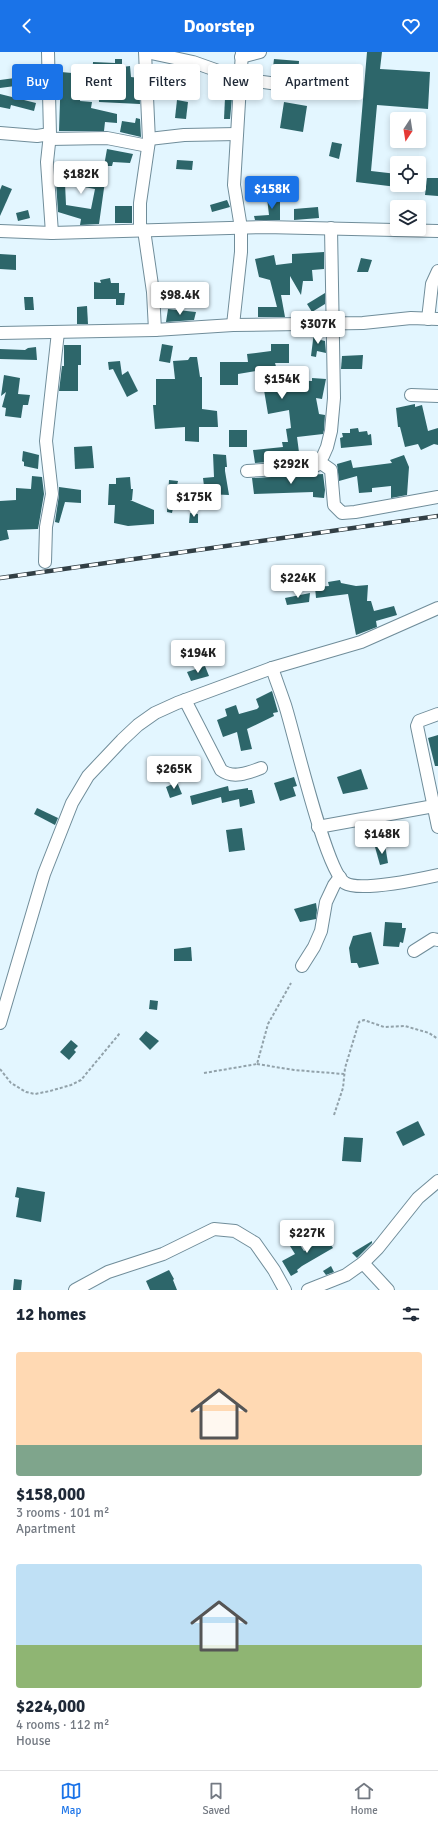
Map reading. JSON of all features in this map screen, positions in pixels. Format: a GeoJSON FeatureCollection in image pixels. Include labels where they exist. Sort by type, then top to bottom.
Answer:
{"type":"FeatureCollection","features":[{"type":"Feature","properties":{"kind":"street"},"geometry":{"type":"LineString","coordinates":[[48,52],[49,136],[47,162],[52,233]]}},
{"type":"Feature","properties":{"kind":"street"},"geometry":{"type":"LineString","coordinates":[[155,330],[153,292],[142,230],[140,203],[149,142],[145,52],[193,62],[208,67]]}},
{"type":"Feature","properties":{"kind":"street"},"geometry":{"type":"LineString","coordinates":[[242,55],[260,52]]}},
{"type":"Feature","properties":{"kind":"street"},"geometry":{"type":"LineString","coordinates":[[233,325],[239,276],[241,228],[234,185],[239,100]]}},
{"type":"Feature","properties":{"kind":"street"},"geometry":{"type":"LineString","coordinates":[[0,133],[37,136],[107,138],[149,142],[184,135],[236,134]]}},
{"type":"Feature","properties":{"kind":"street"},"geometry":{"type":"LineString","coordinates":[[0,231],[52,233],[241,228],[330,228],[438,231]]}},
{"type":"Feature","properties":{"kind":"street"},"geometry":{"type":"LineString","coordinates":[[312,467],[323,456],[331,431],[334,398],[334,324],[330,228]]}},
{"type":"Feature","properties":{"kind":"street"},"geometry":{"type":"LineString","coordinates":[[0,332],[155,330],[233,325],[334,324],[411,318],[433,319],[432,284],[438,271]]}},
{"type":"Feature","properties":{"kind":"street"},"geometry":{"type":"LineString","coordinates":[[45,562],[46,527],[52,494],[46,441],[58,332]]}},
{"type":"Feature","properties":{"kind":"street"},"geometry":{"type":"LineString","coordinates":[[411,395],[438,396]]}},
{"type":"Feature","properties":{"kind":"street"},"geometry":{"type":"LineString","coordinates":[[247,471],[312,467],[321,463],[331,470],[334,505],[342,513],[362,511],[438,497]]}},
{"type":"Feature","properties":{"kind":"street"},"geometry":{"type":"LineString","coordinates":[[0,1023],[44,874],[72,803],[88,776],[122,740],[138,725],[155,714],[185,700],[272,668],[360,642],[438,608]]}},
{"type":"Feature","properties":{"kind":"street"},"geometry":{"type":"LineString","coordinates":[[272,668],[285,706],[318,827],[344,883],[352,886],[402,883],[438,875]]}},
{"type":"Feature","properties":{"kind":"street"},"geometry":{"type":"LineString","coordinates":[[185,700],[221,770],[227,774],[234,775],[261,768]]}},
{"type":"Feature","properties":{"kind":"street"},"geometry":{"type":"LineString","coordinates":[[438,714],[419,721],[417,726],[434,799],[438,827]]}},
{"type":"Feature","properties":{"kind":"street"},"geometry":{"type":"LineString","coordinates":[[318,827],[434,799]]}},
{"type":"Feature","properties":{"kind":"street"},"geometry":{"type":"LineString","coordinates":[[302,966],[314,947],[321,931],[326,902],[334,884],[340,877]]}},
{"type":"Feature","properties":{"kind":"street"},"geometry":{"type":"LineString","coordinates":[[414,951],[433,939],[438,940]]}},
{"type":"Feature","properties":{"kind":"street"},"geometry":{"type":"LineString","coordinates":[[308,1290],[346,1275],[363,1263],[378,1248],[418,1198],[438,1181]]}},
{"type":"Feature","properties":{"kind":"street"},"geometry":{"type":"LineString","coordinates":[[75,1290],[108,1272],[163,1254],[214,1229],[220,1229],[235,1231],[255,1243],[274,1270],[285,1290]]}},
{"type":"Feature","properties":{"kind":"street"},"geometry":{"type":"LineString","coordinates":[[363,1263],[388,1290]]}},
{"type":"Feature","properties":{"kind":"path"},"geometry":{"type":"LineString","coordinates":[[257,1064],[268,1024],[291,983]]}},
{"type":"Feature","properties":{"kind":"path"},"geometry":{"type":"LineString","coordinates":[[334,1115],[344,1088],[344,1074],[359,1022],[364,1020],[384,1026],[404,1026],[429,1033],[438,1038]]}},
{"type":"Feature","properties":{"kind":"path"},"geometry":{"type":"LineString","coordinates":[[0,1069],[11,1083],[26,1092],[35,1094],[50,1092],[81,1080],[120,1033]]}},
{"type":"Feature","properties":{"kind":"path"},"geometry":{"type":"LineString","coordinates":[[204,1073],[257,1064],[294,1070],[344,1074]]}},
{"type":"Feature","properties":{"kind":"building"},"geometry":{"type":"Polygon","coordinates":[[[367,52],[382,52],[380,69],[430,72],[428,109],[377,105],[371,171],[390,173],[390,186],[356,182],[367,52]]]}},
{"type":"Feature","properties":{"kind":"building"},"geometry":{"type":"Polygon","coordinates":[[[115,59],[122,59],[122,64],[93,64],[93,62],[115,63],[115,59]]]}},
{"type":"Feature","properties":{"kind":"building"},"geometry":{"type":"Polygon","coordinates":[[[274,59],[299,61],[299,64],[273,64],[274,59]]]}},
{"type":"Feature","properties":{"kind":"building"},"geometry":{"type":"Polygon","coordinates":[[[126,66],[130,66],[131,77],[134,77],[134,100],[140,100],[140,104],[99,102],[99,100],[126,100],[126,66]]]}},
{"type":"Feature","properties":{"kind":"building"},"geometry":{"type":"Polygon","coordinates":[[[63,72],[71,73],[71,100],[92,102],[91,108],[117,114],[117,123],[105,122],[104,131],[59,131],[60,100],[63,100],[63,72]]]}},
{"type":"Feature","properties":{"kind":"building"},"geometry":{"type":"Polygon","coordinates":[[[12,78],[12,86],[0,88],[0,80],[12,78]]]}},
{"type":"Feature","properties":{"kind":"building"},"geometry":{"type":"Polygon","coordinates":[[[0,94],[12,97],[12,100],[24,100],[36,103],[34,111],[11,105],[10,109],[0,107],[0,94]]]}},
{"type":"Feature","properties":{"kind":"building"},"geometry":{"type":"Polygon","coordinates":[[[177,100],[188,102],[186,119],[175,118],[177,100]]]}},
{"type":"Feature","properties":{"kind":"building"},"geometry":{"type":"Polygon","coordinates":[[[225,100],[232,100],[230,119],[224,119],[225,100]]]}},
{"type":"Feature","properties":{"kind":"building"},"geometry":{"type":"Polygon","coordinates":[[[284,102],[307,106],[303,132],[280,128],[284,102]]]}},
{"type":"Feature","properties":{"kind":"building"},"geometry":{"type":"Polygon","coordinates":[[[136,118],[140,119],[141,137],[120,132],[122,121],[135,123],[136,118]]]}},
{"type":"Feature","properties":{"kind":"building"},"geometry":{"type":"Polygon","coordinates":[[[332,142],[342,144],[339,159],[329,156],[332,142]]]}},
{"type":"Feature","properties":{"kind":"building"},"geometry":{"type":"Polygon","coordinates":[[[107,149],[133,154],[130,163],[113,162],[112,166],[104,166],[107,149]]]}},
{"type":"Feature","properties":{"kind":"building"},"geometry":{"type":"Polygon","coordinates":[[[177,160],[193,161],[192,170],[176,169],[177,160]]]}},
{"type":"Feature","properties":{"kind":"building"},"geometry":{"type":"Polygon","coordinates":[[[58,168],[64,168],[64,171],[86,171],[106,174],[99,224],[80,225],[81,219],[58,212],[56,182],[58,168]],[[65,183],[66,205],[91,209],[95,189],[84,187],[84,185],[65,183]]]}},
{"type":"Feature","properties":{"kind":"building"},"geometry":{"type":"Polygon","coordinates":[[[427,178],[438,178],[438,196],[425,195],[427,178]]]}},
{"type":"Feature","properties":{"kind":"building"},"geometry":{"type":"Polygon","coordinates":[[[2,185],[12,189],[0,216],[0,190],[2,185]]]}},
{"type":"Feature","properties":{"kind":"building"},"geometry":{"type":"Polygon","coordinates":[[[280,196],[280,220],[255,220],[254,216],[269,215],[267,198],[280,196]]]}},
{"type":"Feature","properties":{"kind":"building"},"geometry":{"type":"Polygon","coordinates":[[[227,200],[230,207],[212,212],[210,205],[227,200]]]}},
{"type":"Feature","properties":{"kind":"building"},"geometry":{"type":"Polygon","coordinates":[[[115,206],[132,206],[132,223],[115,223],[115,206]]]}},
{"type":"Feature","properties":{"kind":"building"},"geometry":{"type":"Polygon","coordinates":[[[318,207],[319,218],[294,220],[294,209],[318,207]]]}},
{"type":"Feature","properties":{"kind":"building"},"geometry":{"type":"Polygon","coordinates":[[[28,210],[30,218],[18,221],[16,213],[28,210]]]}},
{"type":"Feature","properties":{"kind":"building"},"geometry":{"type":"Polygon","coordinates":[[[324,252],[324,269],[312,270],[313,281],[303,281],[301,295],[290,276],[290,295],[281,295],[285,317],[258,317],[258,307],[277,307],[270,280],[259,277],[255,259],[274,255],[276,265],[292,263],[292,254],[324,252]]]}},
{"type":"Feature","properties":{"kind":"building"},"geometry":{"type":"Polygon","coordinates":[[[0,254],[16,255],[16,270],[0,269],[0,254]]]}},
{"type":"Feature","properties":{"kind":"building"},"geometry":{"type":"Polygon","coordinates":[[[361,258],[372,260],[368,272],[357,272],[361,258]]]}},
{"type":"Feature","properties":{"kind":"building"},"geometry":{"type":"Polygon","coordinates":[[[110,278],[111,283],[119,283],[119,293],[125,293],[124,305],[116,305],[116,299],[94,299],[94,282],[101,283],[100,280],[110,278]]]}},
{"type":"Feature","properties":{"kind":"building"},"geometry":{"type":"Polygon","coordinates":[[[325,293],[325,304],[312,312],[307,304],[325,293]]]}},
{"type":"Feature","properties":{"kind":"building"},"geometry":{"type":"Polygon","coordinates":[[[24,297],[33,297],[34,310],[25,310],[24,297]]]}},
{"type":"Feature","properties":{"kind":"building"},"geometry":{"type":"Polygon","coordinates":[[[87,306],[88,324],[77,324],[77,307],[87,306]]]}},
{"type":"Feature","properties":{"kind":"building"},"geometry":{"type":"Polygon","coordinates":[[[168,309],[196,312],[194,320],[166,322],[168,309]]]}},
{"type":"Feature","properties":{"kind":"building"},"geometry":{"type":"Polygon","coordinates":[[[314,332],[322,333],[321,340],[325,341],[326,353],[317,351],[316,357],[311,356],[314,332]]]}},
{"type":"Feature","properties":{"kind":"building"},"geometry":{"type":"Polygon","coordinates":[[[162,344],[173,346],[170,363],[159,361],[162,344]]]}},
{"type":"Feature","properties":{"kind":"building"},"geometry":{"type":"Polygon","coordinates":[[[271,344],[289,344],[289,363],[275,363],[280,380],[312,381],[312,378],[326,379],[322,399],[316,398],[319,414],[325,415],[324,430],[323,434],[297,437],[300,460],[255,463],[253,450],[283,447],[282,442],[288,442],[286,429],[291,428],[289,410],[268,414],[264,390],[285,387],[259,377],[256,371],[238,374],[238,385],[220,385],[220,362],[248,362],[247,354],[271,351],[271,344]]]}},
{"type":"Feature","properties":{"kind":"building"},"geometry":{"type":"Polygon","coordinates":[[[64,345],[81,345],[81,365],[78,365],[78,391],[59,391],[62,366],[64,366],[64,345]]]}},
{"type":"Feature","properties":{"kind":"building"},"geometry":{"type":"Polygon","coordinates":[[[36,347],[37,360],[0,359],[0,349],[25,350],[36,347]]]}},
{"type":"Feature","properties":{"kind":"building"},"geometry":{"type":"Polygon","coordinates":[[[363,355],[362,369],[341,369],[342,356],[363,355]]]}},
{"type":"Feature","properties":{"kind":"building"},"geometry":{"type":"Polygon","coordinates":[[[190,357],[197,357],[200,377],[202,377],[202,409],[217,411],[218,427],[199,427],[199,442],[185,441],[185,427],[155,429],[153,405],[156,405],[156,379],[175,379],[173,361],[188,360],[190,357]]]}},
{"type":"Feature","properties":{"kind":"building"},"geometry":{"type":"Polygon","coordinates":[[[120,361],[122,375],[128,371],[138,391],[127,397],[113,369],[109,370],[108,362],[120,361]]]}},
{"type":"Feature","properties":{"kind":"building"},"geometry":{"type":"Polygon","coordinates":[[[4,375],[20,378],[18,394],[30,395],[28,405],[23,405],[21,418],[5,416],[6,408],[2,407],[6,392],[1,396],[4,375]]]}},
{"type":"Feature","properties":{"kind":"building"},"geometry":{"type":"Polygon","coordinates":[[[415,404],[415,407],[422,405],[428,431],[438,428],[438,445],[434,444],[421,450],[418,444],[405,447],[400,427],[398,427],[396,408],[415,404]]]}},
{"type":"Feature","properties":{"kind":"building"},"geometry":{"type":"Polygon","coordinates":[[[358,428],[359,432],[367,431],[368,435],[371,434],[372,445],[341,448],[340,438],[343,437],[342,433],[350,433],[350,429],[358,428]]]}},
{"type":"Feature","properties":{"kind":"building"},"geometry":{"type":"Polygon","coordinates":[[[229,430],[247,430],[247,447],[229,447],[229,430]]]}},
{"type":"Feature","properties":{"kind":"building"},"geometry":{"type":"Polygon","coordinates":[[[92,446],[94,468],[75,469],[74,447],[92,446]]]}},
{"type":"Feature","properties":{"kind":"building"},"geometry":{"type":"Polygon","coordinates":[[[23,451],[39,455],[38,469],[24,466],[24,462],[22,461],[23,451]]]}},
{"type":"Feature","properties":{"kind":"building"},"geometry":{"type":"Polygon","coordinates":[[[213,454],[226,455],[227,467],[225,467],[225,471],[229,495],[205,494],[203,478],[214,477],[213,454]]]}},
{"type":"Feature","properties":{"kind":"building"},"geometry":{"type":"Polygon","coordinates":[[[404,455],[409,467],[407,495],[391,498],[391,486],[372,488],[372,492],[359,493],[357,476],[339,481],[337,464],[351,460],[353,468],[392,463],[390,460],[404,455]]]}},
{"type":"Feature","properties":{"kind":"building"},"geometry":{"type":"Polygon","coordinates":[[[323,474],[325,490],[324,498],[313,497],[313,492],[254,494],[252,478],[323,474]]]}},
{"type":"Feature","properties":{"kind":"building"},"geometry":{"type":"Polygon","coordinates":[[[32,476],[42,477],[44,494],[38,529],[7,530],[9,539],[0,541],[0,501],[16,500],[16,488],[31,489],[32,476]]]}},
{"type":"Feature","properties":{"kind":"building"},"geometry":{"type":"Polygon","coordinates":[[[130,477],[131,489],[133,489],[132,500],[130,500],[154,510],[154,524],[128,526],[114,523],[115,505],[108,505],[109,484],[116,484],[116,478],[130,477]]]}},
{"type":"Feature","properties":{"kind":"building"},"geometry":{"type":"Polygon","coordinates":[[[169,480],[178,481],[176,490],[194,489],[195,510],[181,510],[181,497],[175,498],[172,513],[167,512],[169,480]]]}},
{"type":"Feature","properties":{"kind":"building"},"geometry":{"type":"Polygon","coordinates":[[[59,487],[81,490],[81,503],[65,502],[59,523],[55,522],[59,487]]]}},
{"type":"Feature","properties":{"kind":"building"},"geometry":{"type":"Polygon","coordinates":[[[190,513],[198,514],[198,523],[189,523],[190,513]]]}},
{"type":"Feature","properties":{"kind":"building"},"geometry":{"type":"Polygon","coordinates":[[[340,580],[341,583],[356,586],[368,585],[367,601],[371,601],[374,611],[394,606],[397,615],[376,621],[377,627],[356,635],[348,594],[316,598],[315,587],[329,586],[328,582],[340,580]]]}},
{"type":"Feature","properties":{"kind":"building"},"geometry":{"type":"Polygon","coordinates":[[[310,593],[309,602],[287,605],[285,598],[310,593]]]}},
{"type":"Feature","properties":{"kind":"building"},"geometry":{"type":"Polygon","coordinates":[[[205,666],[209,676],[191,681],[187,672],[205,666]]]}},
{"type":"Feature","properties":{"kind":"building"},"geometry":{"type":"Polygon","coordinates":[[[272,691],[278,712],[273,713],[274,716],[247,729],[252,749],[241,751],[237,732],[223,737],[217,720],[227,716],[225,709],[236,705],[239,714],[257,709],[259,707],[256,699],[272,691]]]}},
{"type":"Feature","properties":{"kind":"building"},"geometry":{"type":"Polygon","coordinates":[[[438,735],[438,766],[435,766],[428,738],[438,735]]]}},
{"type":"Feature","properties":{"kind":"building"},"geometry":{"type":"Polygon","coordinates":[[[361,769],[368,789],[343,794],[337,777],[361,769]]]}},
{"type":"Feature","properties":{"kind":"building"},"geometry":{"type":"Polygon","coordinates":[[[294,777],[297,786],[293,787],[296,796],[280,801],[274,783],[294,777]]]}},
{"type":"Feature","properties":{"kind":"building"},"geometry":{"type":"Polygon","coordinates":[[[177,782],[182,794],[170,798],[166,787],[177,782]]]}},
{"type":"Feature","properties":{"kind":"building"},"geometry":{"type":"Polygon","coordinates":[[[228,786],[229,791],[248,788],[248,790],[252,790],[255,803],[240,807],[239,799],[222,803],[221,797],[192,805],[190,796],[228,786]]]}},
{"type":"Feature","properties":{"kind":"building"},"geometry":{"type":"Polygon","coordinates":[[[37,808],[58,818],[55,825],[34,814],[37,808]]]}},
{"type":"Feature","properties":{"kind":"building"},"geometry":{"type":"Polygon","coordinates":[[[242,828],[245,850],[229,852],[226,830],[242,828]]]}},
{"type":"Feature","properties":{"kind":"building"},"geometry":{"type":"Polygon","coordinates":[[[385,845],[388,863],[380,865],[375,847],[385,845]]]}},
{"type":"Feature","properties":{"kind":"building"},"geometry":{"type":"Polygon","coordinates":[[[316,903],[316,919],[300,922],[294,909],[316,903]]]}},
{"type":"Feature","properties":{"kind":"building"},"geometry":{"type":"Polygon","coordinates":[[[385,922],[402,923],[402,928],[406,928],[403,943],[400,942],[399,947],[383,946],[385,922]]]}},
{"type":"Feature","properties":{"kind":"building"},"geometry":{"type":"Polygon","coordinates":[[[371,932],[379,964],[359,968],[357,963],[351,963],[349,948],[353,936],[371,932]]]}},
{"type":"Feature","properties":{"kind":"building"},"geometry":{"type":"Polygon","coordinates":[[[191,947],[192,961],[174,961],[174,949],[191,947]]]}},
{"type":"Feature","properties":{"kind":"building"},"geometry":{"type":"Polygon","coordinates":[[[150,1000],[158,1001],[157,1010],[149,1009],[150,1000]]]}},
{"type":"Feature","properties":{"kind":"building"},"geometry":{"type":"Polygon","coordinates":[[[146,1031],[159,1041],[150,1050],[139,1039],[146,1031]]]}},
{"type":"Feature","properties":{"kind":"building"},"geometry":{"type":"Polygon","coordinates":[[[71,1040],[78,1046],[74,1050],[76,1052],[69,1060],[60,1052],[71,1040]]]}},
{"type":"Feature","properties":{"kind":"building"},"geometry":{"type":"Polygon","coordinates":[[[418,1121],[425,1135],[403,1146],[396,1132],[418,1121]]]}},
{"type":"Feature","properties":{"kind":"building"},"geometry":{"type":"Polygon","coordinates":[[[344,1137],[363,1138],[361,1162],[342,1161],[344,1137]]]}},
{"type":"Feature","properties":{"kind":"building"},"geometry":{"type":"Polygon","coordinates":[[[17,1187],[45,1192],[41,1222],[16,1217],[19,1198],[15,1197],[17,1187]]]}},
{"type":"Feature","properties":{"kind":"building"},"geometry":{"type":"Polygon","coordinates":[[[326,1232],[332,1240],[329,1242],[333,1248],[302,1266],[297,1270],[298,1272],[291,1276],[282,1261],[295,1254],[290,1246],[298,1242],[304,1251],[321,1241],[319,1237],[326,1232]]]}},
{"type":"Feature","properties":{"kind":"building"},"geometry":{"type":"Polygon","coordinates":[[[372,1241],[372,1243],[357,1258],[352,1253],[372,1241]]]}},
{"type":"Feature","properties":{"kind":"building"},"geometry":{"type":"Polygon","coordinates":[[[331,1266],[334,1272],[326,1275],[323,1271],[331,1266]]]}},
{"type":"Feature","properties":{"kind":"building"},"geometry":{"type":"Polygon","coordinates":[[[169,1270],[174,1279],[173,1280],[177,1290],[150,1290],[146,1281],[169,1270]]]}},
{"type":"Feature","properties":{"kind":"building"},"geometry":{"type":"Polygon","coordinates":[[[14,1279],[22,1280],[21,1290],[13,1290],[14,1279]]]}},
{"type":"Feature","properties":{"kind":"railway"},"geometry":{"type":"LineString","coordinates":[[0,578],[438,516]]}}]}
